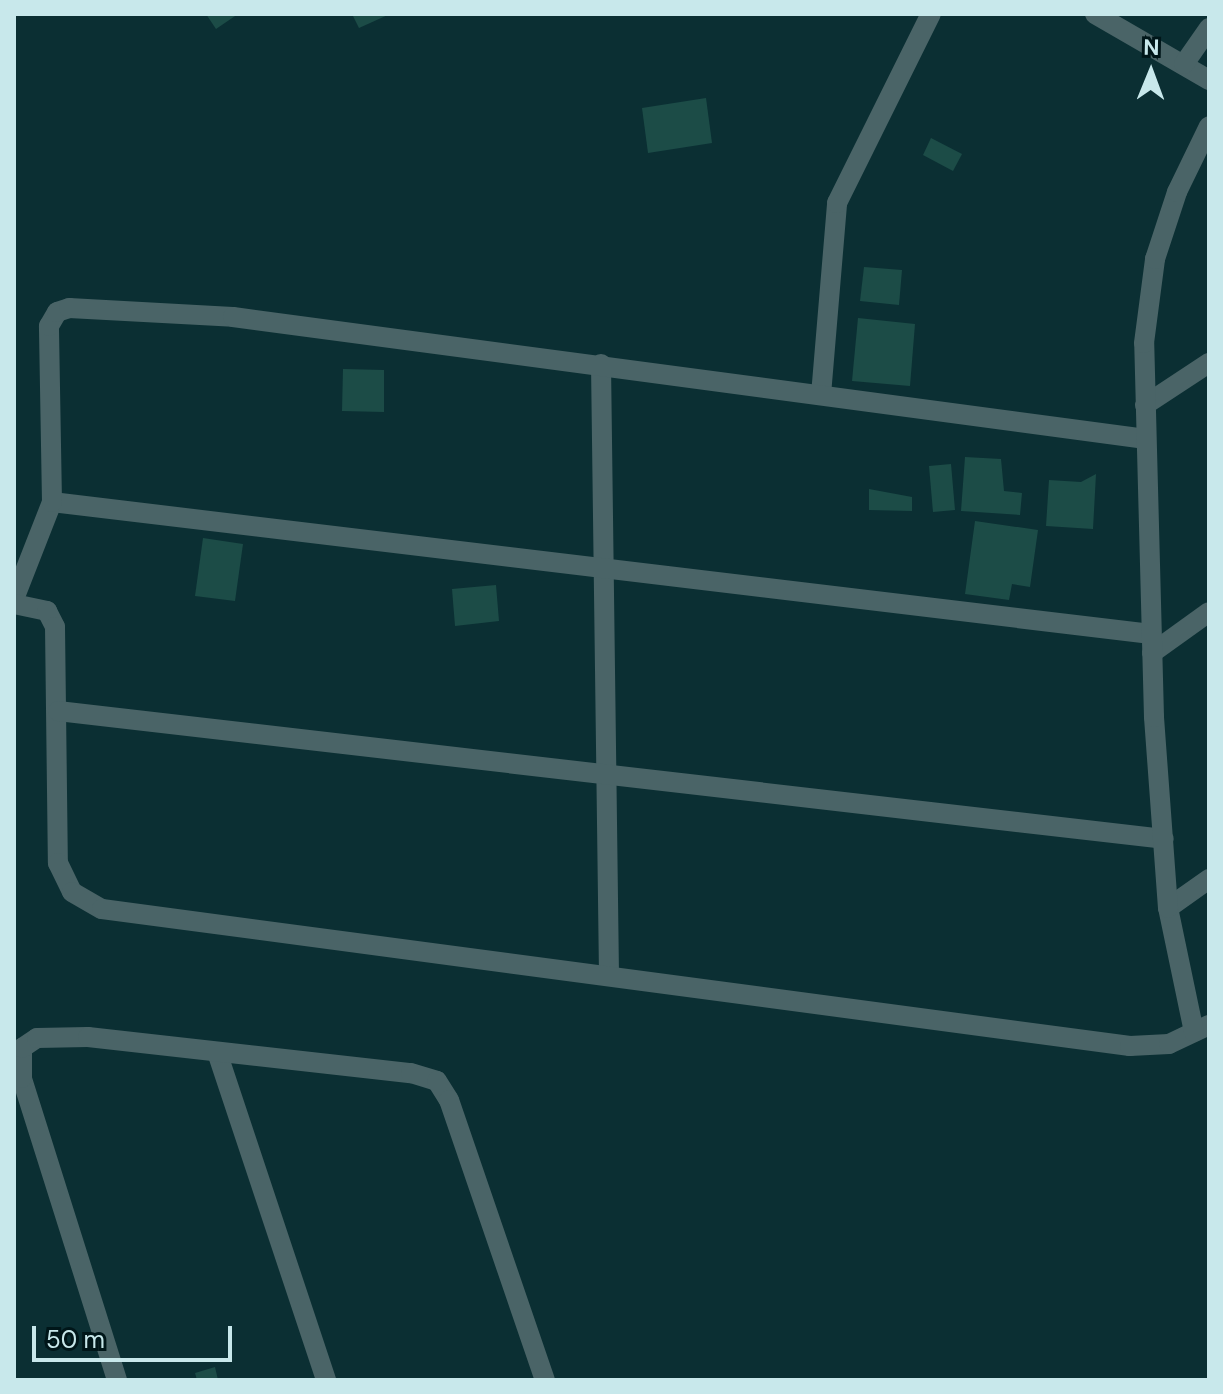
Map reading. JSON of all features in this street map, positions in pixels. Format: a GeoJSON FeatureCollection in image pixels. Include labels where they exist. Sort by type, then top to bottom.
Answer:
{"type":"FeatureCollection","features":[{"type":"Feature","properties":{"kind":"street"},"geometry":{"type":"LineString","coordinates":[[821,395],[837,203],[931,14]]}},
{"type":"Feature","properties":{"kind":"street"},"geometry":{"type":"LineString","coordinates":[[1095,14],[1209,80]]}},
{"type":"Feature","properties":{"kind":"street"},"geometry":{"type":"LineString","coordinates":[[1184,64],[1209,28]]}},
{"type":"Feature","properties":{"kind":"street"},"geometry":{"type":"LineString","coordinates":[[1146,439],[233,317],[69,308],[57,312],[49,326],[52,502],[14,602],[47,611],[55,627],[58,863],[72,892],[102,909],[1130,1046],[1169,1044],[1202,1028],[1168,908],[1152,644],[1144,343],[1155,259],[1177,192],[1209,126]]}},
{"type":"Feature","properties":{"kind":"street"},"geometry":{"type":"LineString","coordinates":[[1145,405],[1209,363]]}},
{"type":"Feature","properties":{"kind":"street"},"geometry":{"type":"LineString","coordinates":[[601,364],[609,975]]}},
{"type":"Feature","properties":{"kind":"street"},"geometry":{"type":"LineString","coordinates":[[52,502],[604,569],[1152,644],[1209,612]]}},
{"type":"Feature","properties":{"kind":"street"},"geometry":{"type":"LineString","coordinates":[[58,711],[606,771],[1164,839]]}},
{"type":"Feature","properties":{"kind":"street"},"geometry":{"type":"LineString","coordinates":[[1168,908],[1209,879]]}},
{"type":"Feature","properties":{"kind":"street"},"geometry":{"type":"LineString","coordinates":[[117,1380],[22,1078],[22,1048],[37,1038],[88,1037],[411,1073],[437,1081],[449,1100],[545,1380]]}},
{"type":"Feature","properties":{"kind":"street"},"geometry":{"type":"LineString","coordinates":[[217,1052],[326,1380]]}},
{"type":"Feature","properties":{"kind":"building"},"geometry":{"type":"Polygon","coordinates":[[[206,14],[238,14],[216,29],[206,14]]]}},
{"type":"Feature","properties":{"kind":"building"},"geometry":{"type":"Polygon","coordinates":[[[352,14],[390,14],[359,28],[352,14]]]}},
{"type":"Feature","properties":{"kind":"building"},"geometry":{"type":"Polygon","coordinates":[[[706,98],[712,143],[648,153],[642,108],[706,98]]]}},
{"type":"Feature","properties":{"kind":"building"},"geometry":{"type":"Polygon","coordinates":[[[931,138],[962,154],[953,171],[923,155],[931,138]]]}},
{"type":"Feature","properties":{"kind":"building"},"geometry":{"type":"Polygon","coordinates":[[[864,267],[902,270],[899,305],[860,301],[864,267]]]}},
{"type":"Feature","properties":{"kind":"building"},"geometry":{"type":"Polygon","coordinates":[[[858,318],[915,324],[910,386],[852,381],[858,318]]]}},
{"type":"Feature","properties":{"kind":"building"},"geometry":{"type":"Polygon","coordinates":[[[343,369],[384,370],[384,412],[342,411],[343,369]]]}},
{"type":"Feature","properties":{"kind":"building"},"geometry":{"type":"Polygon","coordinates":[[[965,457],[1001,459],[1004,491],[1022,493],[1020,515],[961,511],[965,457]]]}},
{"type":"Feature","properties":{"kind":"building"},"geometry":{"type":"Polygon","coordinates":[[[951,464],[955,510],[933,512],[929,466],[951,464]]]}},
{"type":"Feature","properties":{"kind":"building"},"geometry":{"type":"Polygon","coordinates":[[[1096,474],[1093,529],[1046,526],[1049,480],[1081,482],[1096,474]]]}},
{"type":"Feature","properties":{"kind":"building"},"geometry":{"type":"Polygon","coordinates":[[[869,489],[912,497],[912,511],[869,510],[869,489]]]}},
{"type":"Feature","properties":{"kind":"building"},"geometry":{"type":"Polygon","coordinates":[[[975,521],[1038,530],[1030,587],[1012,584],[1009,600],[965,594],[975,521]]]}},
{"type":"Feature","properties":{"kind":"building"},"geometry":{"type":"Polygon","coordinates":[[[203,538],[243,544],[235,601],[195,596],[203,538]]]}},
{"type":"Feature","properties":{"kind":"building"},"geometry":{"type":"Polygon","coordinates":[[[496,585],[499,621],[455,626],[452,589],[496,585]]]}},
{"type":"Feature","properties":{"kind":"building"},"geometry":{"type":"Polygon","coordinates":[[[215,1367],[218,1380],[197,1380],[195,1373],[215,1367]]]}}]}
